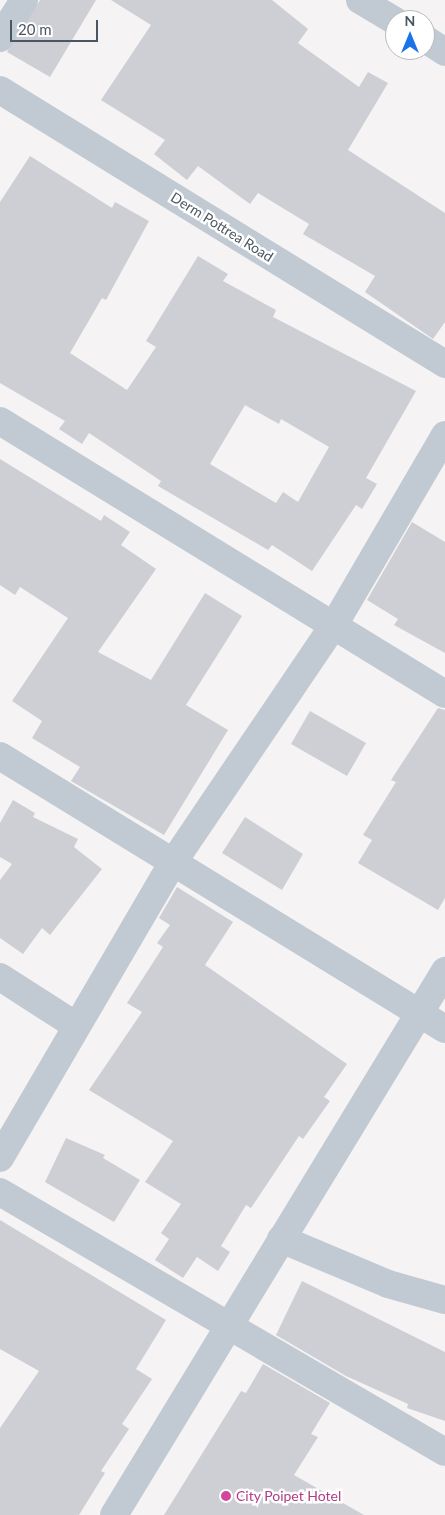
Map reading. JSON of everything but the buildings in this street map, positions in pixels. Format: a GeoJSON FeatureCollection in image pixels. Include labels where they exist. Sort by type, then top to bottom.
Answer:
{"type":"FeatureCollection","features":[{"type":"Feature","properties":{"kind":"street"},"geometry":{"type":"LineString","coordinates":[[0,38],[24,0]]}},
{"type":"Feature","properties":{"kind":"street"},"geometry":{"type":"LineString","coordinates":[[360,0],[385,15]]}},
{"type":"Feature","properties":{"kind":"street","name":"Derm Pottrea Road"},"geometry":{"type":"LineString","coordinates":[[0,90],[445,364]]}},
{"type":"Feature","properties":{"kind":"street"},"geometry":{"type":"LineString","coordinates":[[0,421],[445,694]]}},
{"type":"Feature","properties":{"kind":"street"},"geometry":{"type":"LineString","coordinates":[[0,1158],[75,1025],[172,864],[334,625],[445,435]]}},
{"type":"Feature","properties":{"kind":"street"},"geometry":{"type":"LineString","coordinates":[[0,756],[172,864],[445,1029]]}},
{"type":"Feature","properties":{"kind":"street"},"geometry":{"type":"LineString","coordinates":[[114,1515],[445,971]]}},
{"type":"Feature","properties":{"kind":"street"},"geometry":{"type":"LineString","coordinates":[[0,978],[75,1025]]}},
{"type":"Feature","properties":{"kind":"street"},"geometry":{"type":"LineString","coordinates":[[0,1192],[227,1328],[445,1452]]}},
{"type":"Feature","properties":{"kind":"street"},"geometry":{"type":"LineString","coordinates":[[281,1239],[388,1284],[445,1300]]}},
{"type":"Feature","properties":{"kind":"place","name":"City Poipet Hotel"},"geometry":{"type":"Point","coordinates":[226,1496]}}]}
